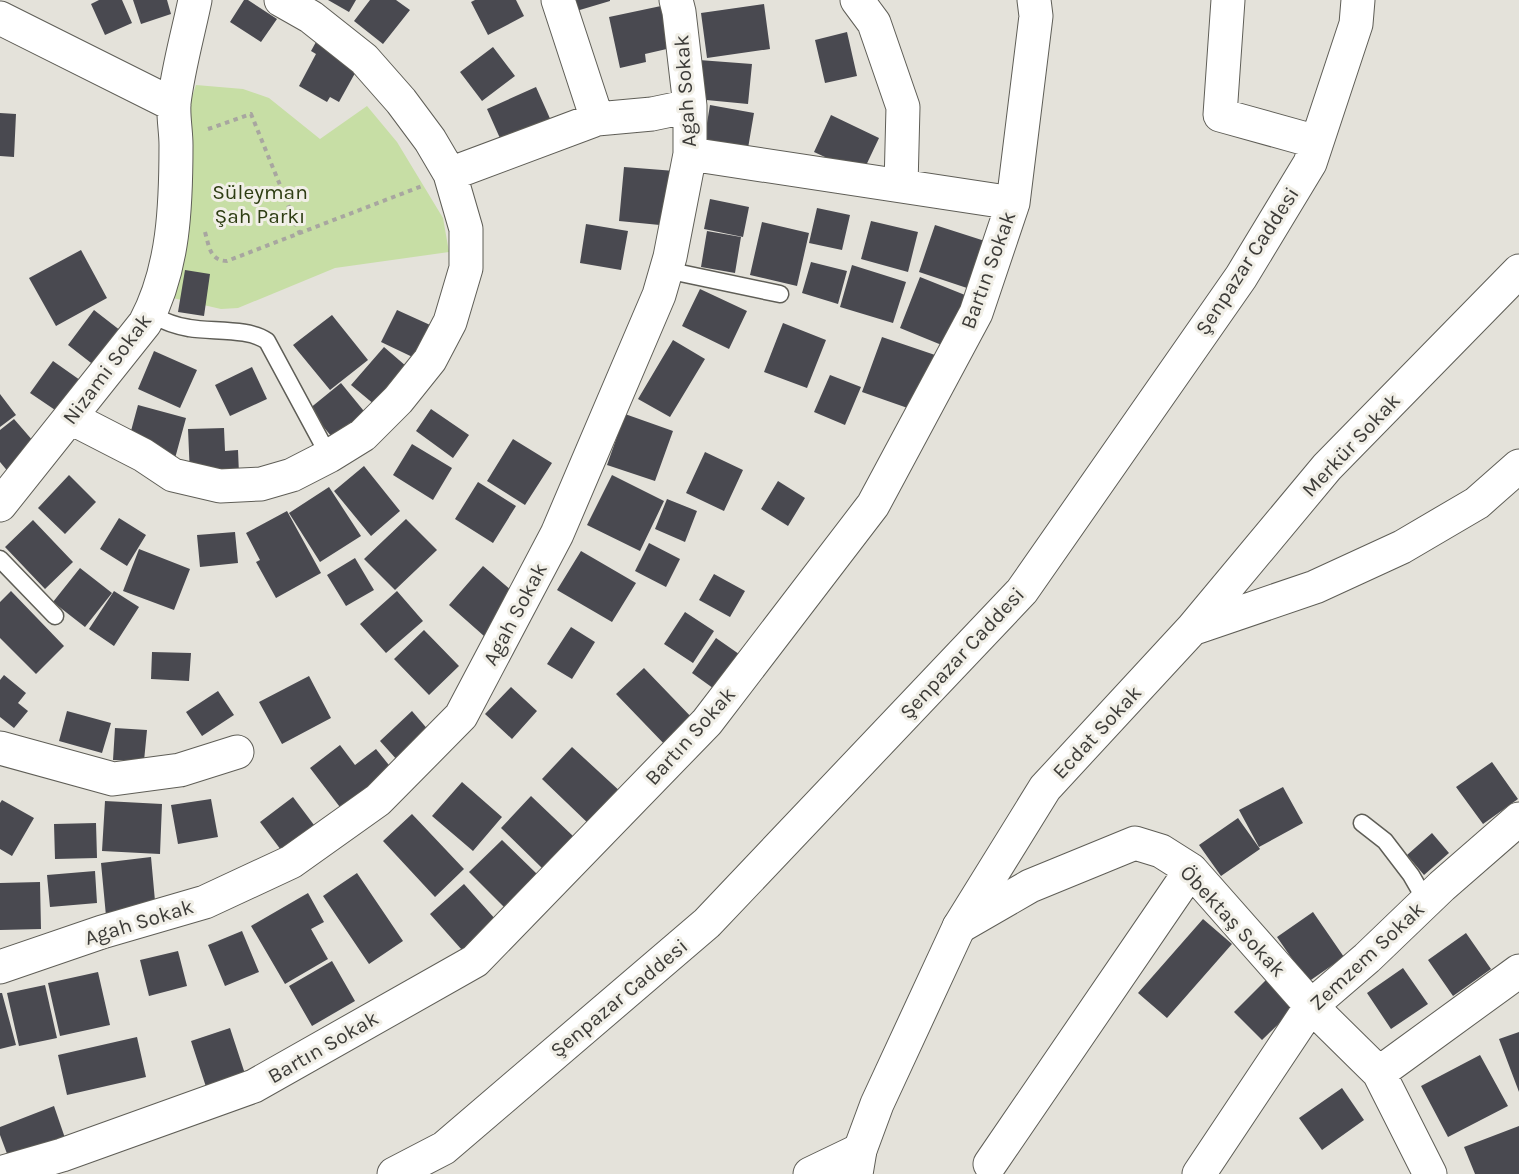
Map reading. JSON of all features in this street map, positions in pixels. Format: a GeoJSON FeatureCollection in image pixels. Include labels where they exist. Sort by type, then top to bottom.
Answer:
{"type":"FeatureCollection","features":[{"type":"Feature","properties":{"kind":"street","name":"Nizami Sokak"},"geometry":{"type":"LineString","coordinates":[[0,505],[145,323],[154,307],[168,256],[174,209],[176,142],[174,105],[195,0]]}},
{"type":"Feature","properties":{"kind":"street"},"geometry":{"type":"LineString","coordinates":[[71,418],[144,455],[173,475],[220,486],[261,484],[292,475],[363,435],[398,400],[430,360],[450,322],[466,268],[466,229],[450,174],[430,140],[401,101],[364,59],[311,17],[281,0]]}},
{"type":"Feature","properties":{"kind":"street"},"geometry":{"type":"LineString","coordinates":[[558,0],[597,119]]}},
{"type":"Feature","properties":{"kind":"street","name":"Agah Sokak"},"geometry":{"type":"LineString","coordinates":[[0,967],[102,932],[205,902],[291,862],[378,800],[461,716],[557,534],[659,295],[690,154],[690,106],[676,0]]}},
{"type":"Feature","properties":{"kind":"street"},"geometry":{"type":"LineString","coordinates":[[857,0],[874,23],[903,107],[901,186]]}},
{"type":"Feature","properties":{"kind":"street","name":"Bartın Sokak"},"geometry":{"type":"LineString","coordinates":[[0,1173],[62,1155],[254,1086],[475,961],[707,722],[873,506],[976,313],[1013,203],[1036,16],[1034,0]]}},
{"type":"Feature","properties":{"kind":"street"},"geometry":{"type":"LineString","coordinates":[[1228,0],[1220,115],[1317,142]]}},
{"type":"Feature","properties":{"kind":"street","name":"Şenpazar Caddesi"},"geometry":{"type":"LineString","coordinates":[[394,1174],[444,1148],[707,923],[1022,591],[1241,277],[1310,163],[1356,24],[1358,0]]}},
{"type":"Feature","properties":{"kind":"street"},"geometry":{"type":"LineString","coordinates":[[0,18],[174,105]]}},
{"type":"Feature","properties":{"kind":"street"},"geometry":{"type":"LineString","coordinates":[[450,174],[597,119],[652,114],[690,106]]}},
{"type":"Feature","properties":{"kind":"street"},"geometry":{"type":"LineString","coordinates":[[690,154],[1013,203]]}},
{"type":"Feature","properties":{"kind":"street","name":"Merkür Sokak"},"geometry":{"type":"LineString","coordinates":[[1192,629],[1327,467],[1519,271]]}},
{"type":"Feature","properties":{"kind":"street","name":"Ecdat Sokak"},"geometry":{"type":"LineString","coordinates":[[858,1162],[877,1104],[959,927],[1045,788],[1192,629],[1315,587],[1402,547],[1477,503],[1519,466]]}},
{"type":"Feature","properties":{"kind":"street"},"geometry":{"type":"LineString","coordinates":[[0,748],[113,779],[180,771],[237,752]]}},
{"type":"Feature","properties":{"kind":"street","name":"Zemzem Sokak"},"geometry":{"type":"LineString","coordinates":[[1199,1174],[1311,1006],[1519,819]]}},
{"type":"Feature","properties":{"kind":"street","name":"Öbektaş Sokak"},"geometry":{"type":"LineString","coordinates":[[959,927],[1030,886],[1135,843],[1161,851],[1191,870],[1311,1006],[1379,1073],[1430,1174]]}},
{"type":"Feature","properties":{"kind":"street"},"geometry":{"type":"LineString","coordinates":[[990,1164],[1191,870]]}},
{"type":"Feature","properties":{"kind":"street"},"geometry":{"type":"LineString","coordinates":[[1379,1073],[1519,971]]}},
{"type":"Feature","properties":{"kind":"street"},"geometry":{"type":"LineString","coordinates":[[810,1174],[858,1162]]}},
{"type":"Feature","properties":{"kind":"lane"},"geometry":{"type":"LineString","coordinates":[[666,270],[780,294]]}},
{"type":"Feature","properties":{"kind":"lane"},"geometry":{"type":"LineString","coordinates":[[150,314],[173,325],[222,332],[258,334],[267,341],[329,456]]}},
{"type":"Feature","properties":{"kind":"lane"},"geometry":{"type":"LineString","coordinates":[[0,559],[55,615]]}},
{"type":"Feature","properties":{"kind":"lane"},"geometry":{"type":"LineString","coordinates":[[1362,823],[1385,841],[1411,875],[1426,901]]}},
{"type":"Feature","properties":{"kind":"path"},"geometry":{"type":"LineString","coordinates":[[176,142],[251,114],[300,234]]}},
{"type":"Feature","properties":{"kind":"path"},"geometry":{"type":"LineString","coordinates":[[203,228],[213,257],[220,261],[236,259],[450,174]]}},
{"type":"Feature","properties":{"kind":"green space","name":"Süleyman Şah Parkı"},"geometry":{"type":"Polygon","coordinates":[[[196,85],[243,89],[269,98],[320,139],[367,106],[397,142],[443,218],[449,252],[335,268],[238,308],[221,309],[164,296],[187,111],[196,85]]]}},
{"type":"Feature","properties":{"kind":"building"},"geometry":{"type":"Polygon","coordinates":[[[99,0],[122,0],[132,23],[105,35],[91,4],[99,0]]]}},
{"type":"Feature","properties":{"kind":"building"},"geometry":{"type":"Polygon","coordinates":[[[133,0],[167,0],[171,14],[141,24],[133,0]]]}},
{"type":"Feature","properties":{"kind":"building"},"geometry":{"type":"Polygon","coordinates":[[[244,0],[248,0],[277,19],[261,42],[230,22],[244,0]]]}},
{"type":"Feature","properties":{"kind":"building"},"geometry":{"type":"Polygon","coordinates":[[[328,0],[356,0],[349,12],[328,0]]]}},
{"type":"Feature","properties":{"kind":"building"},"geometry":{"type":"Polygon","coordinates":[[[370,0],[396,0],[410,10],[383,44],[354,21],[370,0]]]}},
{"type":"Feature","properties":{"kind":"building"},"geometry":{"type":"Polygon","coordinates":[[[475,0],[516,0],[524,16],[488,35],[471,2],[475,0]]]}},
{"type":"Feature","properties":{"kind":"building"},"geometry":{"type":"Polygon","coordinates":[[[570,0],[610,0],[610,1],[573,12],[570,0]]]}},
{"type":"Feature","properties":{"kind":"building"},"geometry":{"type":"Polygon","coordinates":[[[764,4],[770,49],[707,58],[701,13],[764,4]]]}},
{"type":"Feature","properties":{"kind":"building"},"geometry":{"type":"Polygon","coordinates":[[[661,6],[671,48],[645,54],[646,62],[620,68],[609,17],[661,6]]]}},
{"type":"Feature","properties":{"kind":"building"},"geometry":{"type":"Polygon","coordinates":[[[847,32],[857,76],[825,83],[815,40],[847,32]]]}},
{"type":"Feature","properties":{"kind":"building"},"geometry":{"type":"Polygon","coordinates":[[[316,42],[359,66],[339,102],[330,97],[327,102],[299,86],[316,54],[311,51],[316,42]]]}},
{"type":"Feature","properties":{"kind":"building"},"geometry":{"type":"Polygon","coordinates":[[[493,47],[515,76],[482,101],[460,72],[493,47]]]}},
{"type":"Feature","properties":{"kind":"building"},"geometry":{"type":"Polygon","coordinates":[[[699,60],[752,64],[748,104],[696,99],[699,60]]]}},
{"type":"Feature","properties":{"kind":"building"},"geometry":{"type":"Polygon","coordinates":[[[536,87],[552,123],[503,145],[487,109],[536,87]]]}},
{"type":"Feature","properties":{"kind":"building"},"geometry":{"type":"Polygon","coordinates":[[[710,105],[754,113],[747,154],[703,147],[710,105]]]}},
{"type":"Feature","properties":{"kind":"building"},"geometry":{"type":"Polygon","coordinates":[[[0,113],[16,114],[14,157],[0,156],[0,113]]]}},
{"type":"Feature","properties":{"kind":"building"},"geometry":{"type":"Polygon","coordinates":[[[831,115],[879,138],[862,174],[814,152],[831,115]]]}},
{"type":"Feature","properties":{"kind":"building"},"geometry":{"type":"Polygon","coordinates":[[[624,167],[675,171],[670,226],[619,221],[624,167]]]}},
{"type":"Feature","properties":{"kind":"building"},"geometry":{"type":"Polygon","coordinates":[[[710,199],[749,207],[743,237],[704,229],[710,199]]]}},
{"type":"Feature","properties":{"kind":"building"},"geometry":{"type":"Polygon","coordinates":[[[817,208],[850,215],[842,250],[809,243],[817,208]]]}},
{"type":"Feature","properties":{"kind":"building"},"geometry":{"type":"Polygon","coordinates":[[[871,221],[918,232],[908,272],[861,259],[871,221]]]}},
{"type":"Feature","properties":{"kind":"building"},"geometry":{"type":"Polygon","coordinates":[[[762,222],[809,233],[797,286],[750,275],[762,222]]]}},
{"type":"Feature","properties":{"kind":"building"},"geometry":{"type":"Polygon","coordinates":[[[586,224],[628,231],[621,270],[580,263],[586,224]]]}},
{"type":"Feature","properties":{"kind":"building"},"geometry":{"type":"Polygon","coordinates":[[[935,225],[988,242],[973,290],[919,272],[935,225]]]}},
{"type":"Feature","properties":{"kind":"building"},"geometry":{"type":"Polygon","coordinates":[[[707,231],[741,237],[735,273],[701,267],[707,231]]]}},
{"type":"Feature","properties":{"kind":"building"},"geometry":{"type":"Polygon","coordinates":[[[81,250],[107,298],[56,326],[29,278],[81,250]]]}},
{"type":"Feature","properties":{"kind":"building"},"geometry":{"type":"Polygon","coordinates":[[[811,262],[847,271],[838,304],[802,293],[811,262]]]}},
{"type":"Feature","properties":{"kind":"building"},"geometry":{"type":"Polygon","coordinates":[[[852,265],[906,282],[893,323],[840,307],[852,265]]]}},
{"type":"Feature","properties":{"kind":"building"},"geometry":{"type":"Polygon","coordinates":[[[185,270],[210,274],[204,316],[178,312],[185,270]]]}},
{"type":"Feature","properties":{"kind":"building"},"geometry":{"type":"Polygon","coordinates":[[[920,277],[970,297],[949,348],[900,328],[920,277]]]}},
{"type":"Feature","properties":{"kind":"building"},"geometry":{"type":"Polygon","coordinates":[[[700,289],[747,311],[729,349],[682,326],[700,289]]]}},
{"type":"Feature","properties":{"kind":"building"},"geometry":{"type":"Polygon","coordinates":[[[94,310],[121,331],[95,366],[68,345],[94,310]]]}},
{"type":"Feature","properties":{"kind":"building"},"geometry":{"type":"Polygon","coordinates":[[[397,310],[439,329],[423,362],[381,342],[397,310]]]}},
{"type":"Feature","properties":{"kind":"building"},"geometry":{"type":"Polygon","coordinates":[[[332,315],[368,360],[330,390],[293,345],[332,315]]]}},
{"type":"Feature","properties":{"kind":"building"},"geometry":{"type":"Polygon","coordinates":[[[783,323],[826,340],[807,388],[764,372],[783,323]]]}},
{"type":"Feature","properties":{"kind":"building"},"geometry":{"type":"Polygon","coordinates":[[[882,337],[938,356],[919,412],[862,392],[882,337]]]}},
{"type":"Feature","properties":{"kind":"building"},"geometry":{"type":"Polygon","coordinates":[[[673,340],[705,359],[670,417],[638,399],[673,340]]]}},
{"type":"Feature","properties":{"kind":"building"},"geometry":{"type":"Polygon","coordinates":[[[384,347],[414,373],[381,410],[351,385],[384,347]]]}},
{"type":"Feature","properties":{"kind":"building"},"geometry":{"type":"Polygon","coordinates":[[[154,351],[197,370],[180,408],[138,389],[154,351]]]}},
{"type":"Feature","properties":{"kind":"building"},"geometry":{"type":"Polygon","coordinates":[[[53,361],[87,385],[64,416],[30,393],[53,361]]]}},
{"type":"Feature","properties":{"kind":"building"},"geometry":{"type":"Polygon","coordinates":[[[252,367],[267,399],[230,416],[215,385],[252,367]]]}},
{"type":"Feature","properties":{"kind":"building"},"geometry":{"type":"Polygon","coordinates":[[[830,375],[861,387],[845,425],[814,412],[830,375]]]}},
{"type":"Feature","properties":{"kind":"building"},"geometry":{"type":"Polygon","coordinates":[[[341,383],[372,421],[340,447],[309,409],[341,383]]]}},
{"type":"Feature","properties":{"kind":"building"},"geometry":{"type":"Polygon","coordinates":[[[0,394],[16,415],[0,427],[0,394]]]}},
{"type":"Feature","properties":{"kind":"building"},"geometry":{"type":"Polygon","coordinates":[[[138,405],[186,418],[174,462],[128,442],[138,405]]]}},
{"type":"Feature","properties":{"kind":"building"},"geometry":{"type":"Polygon","coordinates":[[[431,409],[469,435],[453,458],[416,431],[431,409]]]}},
{"type":"Feature","properties":{"kind":"building"},"geometry":{"type":"Polygon","coordinates":[[[625,414],[673,431],[655,481],[607,465],[625,414]]]}},
{"type":"Feature","properties":{"kind":"building"},"geometry":{"type":"Polygon","coordinates":[[[14,419],[40,449],[10,474],[0,462],[0,430],[14,419]]]}},
{"type":"Feature","properties":{"kind":"building"},"geometry":{"type":"Polygon","coordinates":[[[224,428],[225,451],[238,450],[239,474],[190,476],[188,429],[224,428]]]}},
{"type":"Feature","properties":{"kind":"building"},"geometry":{"type":"Polygon","coordinates":[[[513,439],[552,463],[525,505],[487,481],[513,439]]]}},
{"type":"Feature","properties":{"kind":"building"},"geometry":{"type":"Polygon","coordinates":[[[412,444],[452,468],[433,500],[393,475],[412,444]]]}},
{"type":"Feature","properties":{"kind":"building"},"geometry":{"type":"Polygon","coordinates":[[[705,452],[743,470],[724,511],[686,493],[705,452]]]}},
{"type":"Feature","properties":{"kind":"building"},"geometry":{"type":"Polygon","coordinates":[[[364,466],[400,511],[371,536],[334,491],[364,466]]]}},
{"type":"Feature","properties":{"kind":"building"},"geometry":{"type":"Polygon","coordinates":[[[69,475],[96,502],[65,534],[38,508],[69,475]]]}},
{"type":"Feature","properties":{"kind":"building"},"geometry":{"type":"Polygon","coordinates":[[[612,475],[664,501],[640,551],[587,525],[612,475]]]}},
{"type":"Feature","properties":{"kind":"building"},"geometry":{"type":"Polygon","coordinates":[[[778,481],[805,498],[788,526],[761,509],[778,481]]]}},
{"type":"Feature","properties":{"kind":"building"},"geometry":{"type":"Polygon","coordinates":[[[478,482],[516,506],[493,543],[455,519],[478,482]]]}},
{"type":"Feature","properties":{"kind":"building"},"geometry":{"type":"Polygon","coordinates":[[[329,487],[361,536],[320,562],[289,513],[329,487]]]}},
{"type":"Feature","properties":{"kind":"building"},"geometry":{"type":"Polygon","coordinates":[[[667,499],[697,511],[685,542],[655,529],[667,499]]]}},
{"type":"Feature","properties":{"kind":"building"},"geometry":{"type":"Polygon","coordinates":[[[287,511],[321,573],[276,598],[256,562],[260,560],[246,533],[287,511]]]}},
{"type":"Feature","properties":{"kind":"building"},"geometry":{"type":"Polygon","coordinates":[[[119,518],[146,535],[127,566],[100,549],[119,518]]]}},
{"type":"Feature","properties":{"kind":"building"},"geometry":{"type":"Polygon","coordinates":[[[406,519],[437,550],[395,590],[364,559],[406,519]]]}},
{"type":"Feature","properties":{"kind":"building"},"geometry":{"type":"Polygon","coordinates":[[[33,520],[73,562],[45,589],[5,547],[33,520]]]}},
{"type":"Feature","properties":{"kind":"building"},"geometry":{"type":"Polygon","coordinates":[[[235,532],[238,563],[200,567],[197,535],[235,532]]]}},
{"type":"Feature","properties":{"kind":"building"},"geometry":{"type":"Polygon","coordinates":[[[649,543],[680,559],[666,587],[635,571],[649,543]]]}},
{"type":"Feature","properties":{"kind":"building"},"geometry":{"type":"Polygon","coordinates":[[[139,549],[190,569],[174,610],[123,591],[139,549]]]}},
{"type":"Feature","properties":{"kind":"building"},"geometry":{"type":"Polygon","coordinates":[[[581,551],[636,583],[612,622],[557,590],[581,551]]]}},
{"type":"Feature","properties":{"kind":"building"},"geometry":{"type":"Polygon","coordinates":[[[355,558],[374,590],[346,606],[327,575],[355,558]]]}},
{"type":"Feature","properties":{"kind":"building"},"geometry":{"type":"Polygon","coordinates":[[[483,566],[519,597],[484,636],[449,605],[483,566]]]}},
{"type":"Feature","properties":{"kind":"building"},"geometry":{"type":"Polygon","coordinates":[[[80,568],[112,593],[85,627],[53,602],[80,568]]]}},
{"type":"Feature","properties":{"kind":"building"},"geometry":{"type":"Polygon","coordinates":[[[714,574],[745,591],[730,617],[699,600],[714,574]]]}},
{"type":"Feature","properties":{"kind":"building"},"geometry":{"type":"Polygon","coordinates":[[[11,591],[64,646],[36,674],[0,638],[0,602],[11,591]]]}},
{"type":"Feature","properties":{"kind":"building"},"geometry":{"type":"Polygon","coordinates":[[[114,591],[139,607],[114,646],[89,629],[114,591]]]}},
{"type":"Feature","properties":{"kind":"building"},"geometry":{"type":"Polygon","coordinates":[[[397,591],[423,621],[386,653],[360,624],[397,591]]]}},
{"type":"Feature","properties":{"kind":"building"},"geometry":{"type":"Polygon","coordinates":[[[685,612],[714,631],[693,663],[664,644],[685,612]]]}},
{"type":"Feature","properties":{"kind":"building"},"geometry":{"type":"Polygon","coordinates":[[[571,627],[595,642],[572,679],[547,664],[571,627]]]}},
{"type":"Feature","properties":{"kind":"building"},"geometry":{"type":"Polygon","coordinates":[[[424,630],[459,666],[429,695],[394,659],[424,630]]]}},
{"type":"Feature","properties":{"kind":"building"},"geometry":{"type":"Polygon","coordinates":[[[716,638],[749,661],[724,696],[692,673],[716,638]]]}},
{"type":"Feature","properties":{"kind":"building"},"geometry":{"type":"Polygon","coordinates":[[[152,652],[191,653],[189,681],[151,679],[152,652]]]}},
{"type":"Feature","properties":{"kind":"building"},"geometry":{"type":"Polygon","coordinates":[[[644,668],[696,722],[669,749],[616,694],[644,668]]]}},
{"type":"Feature","properties":{"kind":"building"},"geometry":{"type":"Polygon","coordinates":[[[4,675],[26,693],[18,703],[28,711],[14,728],[0,717],[0,680],[4,675]]]}},
{"type":"Feature","properties":{"kind":"building"},"geometry":{"type":"Polygon","coordinates":[[[309,676],[331,718],[282,744],[259,702],[309,676]]]}},
{"type":"Feature","properties":{"kind":"building"},"geometry":{"type":"Polygon","coordinates":[[[511,687],[537,711],[512,739],[485,714],[511,687]]]}},
{"type":"Feature","properties":{"kind":"building"},"geometry":{"type":"Polygon","coordinates":[[[218,691],[234,715],[202,736],[186,712],[218,691]]]}},
{"type":"Feature","properties":{"kind":"building"},"geometry":{"type":"Polygon","coordinates":[[[67,711],[111,723],[102,753],[59,741],[67,711]]]}},
{"type":"Feature","properties":{"kind":"building"},"geometry":{"type":"Polygon","coordinates":[[[412,711],[430,732],[398,761],[380,741],[412,711]]]}},
{"type":"Feature","properties":{"kind":"building"},"geometry":{"type":"Polygon","coordinates":[[[115,728],[147,730],[144,761],[113,760],[115,728]]]}},
{"type":"Feature","properties":{"kind":"building"},"geometry":{"type":"Polygon","coordinates":[[[340,745],[355,765],[376,749],[397,775],[346,815],[310,768],[340,745]]]}},
{"type":"Feature","properties":{"kind":"building"},"geometry":{"type":"Polygon","coordinates":[[[572,747],[623,794],[591,826],[542,779],[572,747]]]}},
{"type":"Feature","properties":{"kind":"building"},"geometry":{"type":"Polygon","coordinates":[[[1492,762],[1518,799],[1483,824],[1456,787],[1492,762]]]}},
{"type":"Feature","properties":{"kind":"building"},"geometry":{"type":"Polygon","coordinates":[[[462,782],[502,817],[473,851],[432,816],[462,782]]]}},
{"type":"Feature","properties":{"kind":"building"},"geometry":{"type":"Polygon","coordinates":[[[1283,787],[1303,823],[1259,847],[1239,810],[1283,787]]]}},
{"type":"Feature","properties":{"kind":"building"},"geometry":{"type":"Polygon","coordinates":[[[531,796],[573,836],[542,868],[501,828],[531,796]]]}},
{"type":"Feature","properties":{"kind":"building"},"geometry":{"type":"Polygon","coordinates":[[[293,797],[314,825],[281,850],[260,822],[293,797]]]}},
{"type":"Feature","properties":{"kind":"building"},"geometry":{"type":"Polygon","coordinates":[[[211,799],[218,837],[178,844],[171,805],[211,799]]]}},
{"type":"Feature","properties":{"kind":"building"},"geometry":{"type":"Polygon","coordinates":[[[2,800],[34,818],[12,856],[0,849],[0,803],[2,800]]]}},
{"type":"Feature","properties":{"kind":"building"},"geometry":{"type":"Polygon","coordinates":[[[105,801],[162,804],[160,854],[102,851],[105,801]]]}},
{"type":"Feature","properties":{"kind":"building"},"geometry":{"type":"Polygon","coordinates":[[[412,814],[464,869],[435,897],[383,841],[412,814]]]}},
{"type":"Feature","properties":{"kind":"building"},"geometry":{"type":"Polygon","coordinates":[[[1238,818],[1260,849],[1221,876],[1199,845],[1238,818]]]}},
{"type":"Feature","properties":{"kind":"building"},"geometry":{"type":"Polygon","coordinates":[[[96,823],[97,858],[55,859],[54,824],[96,823]]]}},
{"type":"Feature","properties":{"kind":"building"},"geometry":{"type":"Polygon","coordinates":[[[1432,833],[1449,853],[1424,875],[1407,855],[1432,833]]]}},
{"type":"Feature","properties":{"kind":"building"},"geometry":{"type":"Polygon","coordinates":[[[502,840],[537,874],[504,907],[469,872],[502,840]]]}},
{"type":"Feature","properties":{"kind":"building"},"geometry":{"type":"Polygon","coordinates":[[[151,857],[156,912],[106,916],[101,863],[151,857]]]}},
{"type":"Feature","properties":{"kind":"building"},"geometry":{"type":"Polygon","coordinates":[[[95,871],[97,903],[50,907],[47,875],[95,871]]]}},
{"type":"Feature","properties":{"kind":"building"},"geometry":{"type":"Polygon","coordinates":[[[357,873],[403,941],[369,964],[323,896],[357,873]]]}},
{"type":"Feature","properties":{"kind":"building"},"geometry":{"type":"Polygon","coordinates":[[[40,882],[41,929],[0,930],[0,883],[40,882]]]}},
{"type":"Feature","properties":{"kind":"building"},"geometry":{"type":"Polygon","coordinates":[[[464,884],[496,920],[462,950],[430,914],[464,884]]]}},
{"type":"Feature","properties":{"kind":"building"},"geometry":{"type":"Polygon","coordinates":[[[308,893],[324,922],[311,929],[328,959],[285,984],[251,926],[308,893]]]}},
{"type":"Feature","properties":{"kind":"building"},"geometry":{"type":"Polygon","coordinates":[[[1313,912],[1344,957],[1308,982],[1277,937],[1313,912]]]}},
{"type":"Feature","properties":{"kind":"building"},"geometry":{"type":"Polygon","coordinates":[[[1203,919],[1232,944],[1167,1018],[1138,993],[1203,919]]]}},
{"type":"Feature","properties":{"kind":"building"},"geometry":{"type":"Polygon","coordinates":[[[242,931],[259,972],[225,986],[208,945],[242,931]]]}},
{"type":"Feature","properties":{"kind":"building"},"geometry":{"type":"Polygon","coordinates":[[[1466,933],[1491,969],[1453,996],[1428,960],[1466,933]]]}},
{"type":"Feature","properties":{"kind":"building"},"geometry":{"type":"Polygon","coordinates":[[[178,951],[187,986],[149,996],[140,960],[178,951]]]}},
{"type":"Feature","properties":{"kind":"building"},"geometry":{"type":"Polygon","coordinates":[[[332,961],[355,1001],[312,1026],[289,986],[332,961]]]}},
{"type":"Feature","properties":{"kind":"building"},"geometry":{"type":"Polygon","coordinates":[[[1403,968],[1428,1004],[1391,1029],[1367,993],[1403,968]]]}},
{"type":"Feature","properties":{"kind":"building"},"geometry":{"type":"Polygon","coordinates":[[[98,972],[110,1025],[60,1036],[48,983],[98,972]]]}},
{"type":"Feature","properties":{"kind":"building"},"geometry":{"type":"Polygon","coordinates":[[[1269,977],[1297,1006],[1262,1040],[1234,1012],[1269,977]]]}},
{"type":"Feature","properties":{"kind":"building"},"geometry":{"type":"Polygon","coordinates":[[[45,985],[57,1038],[19,1046],[7,993],[45,985]]]}},
{"type":"Feature","properties":{"kind":"building"},"geometry":{"type":"Polygon","coordinates":[[[0,993],[2,993],[16,1045],[0,1049],[0,993]]]}},
{"type":"Feature","properties":{"kind":"building"},"geometry":{"type":"Polygon","coordinates":[[[230,1028],[247,1080],[208,1093],[191,1041],[230,1028]]]}},
{"type":"Feature","properties":{"kind":"building"},"geometry":{"type":"Polygon","coordinates":[[[1519,1032],[1519,1092],[1499,1039],[1519,1032]]]}},
{"type":"Feature","properties":{"kind":"building"},"geometry":{"type":"Polygon","coordinates":[[[137,1037],[146,1077],[67,1095],[58,1055],[137,1037]]]}},
{"type":"Feature","properties":{"kind":"building"},"geometry":{"type":"Polygon","coordinates":[[[1480,1055],[1508,1106],[1448,1137],[1421,1086],[1480,1055]]]}},
{"type":"Feature","properties":{"kind":"building"},"geometry":{"type":"Polygon","coordinates":[[[1342,1088],[1364,1120],[1322,1150],[1299,1118],[1342,1088]]]}},
{"type":"Feature","properties":{"kind":"building"},"geometry":{"type":"Polygon","coordinates":[[[54,1106],[65,1138],[9,1159],[0,1135],[0,1127],[54,1106]]]}},
{"type":"Feature","properties":{"kind":"building"},"geometry":{"type":"Polygon","coordinates":[[[1519,1126],[1519,1174],[1475,1174],[1464,1147],[1519,1126]]]}}]}
